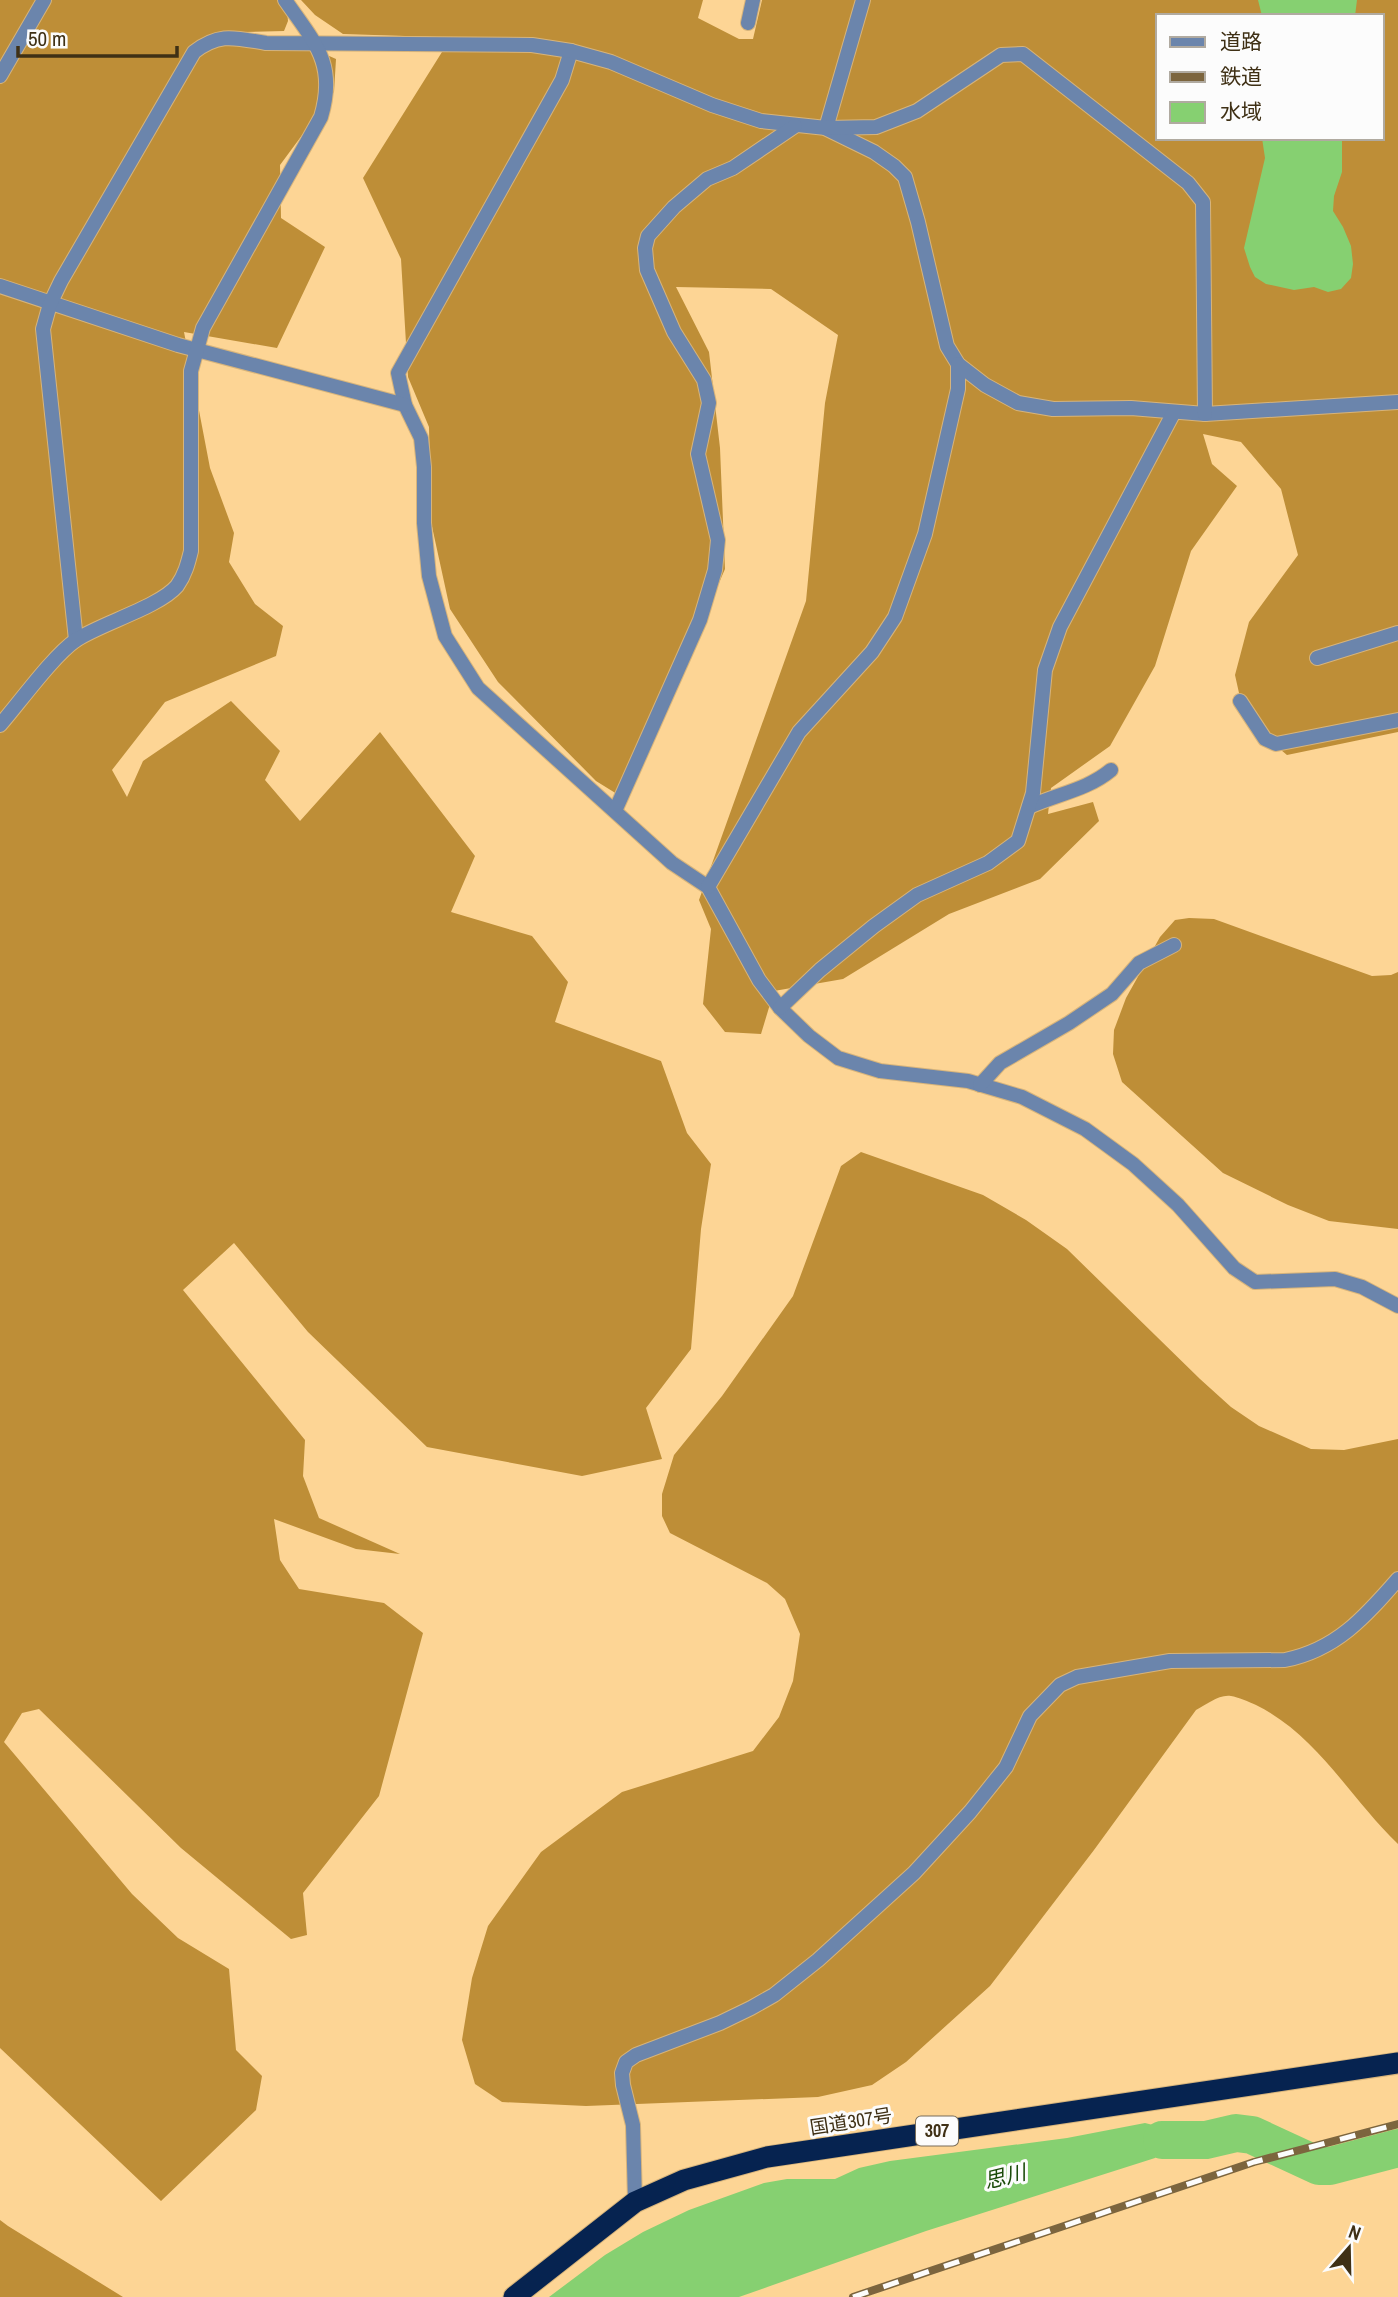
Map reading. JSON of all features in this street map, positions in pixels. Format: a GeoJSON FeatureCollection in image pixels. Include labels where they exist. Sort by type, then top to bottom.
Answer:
{"type":"FeatureCollection","features":[{"type":"Feature","properties":{"kind":"highway","name":"国道307号"},"geometry":{"type":"LineString","coordinates":[[514,2297],[635,2202],[684,2180],[767,2157],[1398,2063]]}},
{"type":"Feature","properties":{"kind":"street"},"geometry":{"type":"LineString","coordinates":[[0,76],[44,0]]}},
{"type":"Feature","properties":{"kind":"street"},"geometry":{"type":"LineString","coordinates":[[0,725],[76,640],[159,599],[176,587],[186,571],[191,551],[191,371],[196,350],[203,328],[321,117],[327,95],[326,68],[313,41],[285,0]]}},
{"type":"Feature","properties":{"kind":"street"},"geometry":{"type":"LineString","coordinates":[[748,23],[753,0]]}},
{"type":"Feature","properties":{"kind":"street"},"geometry":{"type":"LineString","coordinates":[[826,128],[863,0]]}},
{"type":"Feature","properties":{"kind":"street"},"geometry":{"type":"LineString","coordinates":[[76,640],[43,329],[50,304],[61,281],[194,52],[208,41],[229,37],[266,43],[313,41],[532,45],[571,51],[611,62],[712,106],[761,121],[826,128],[876,127],[917,111],[1001,55],[1023,54],[1188,183],[1203,202],[1205,414]]}},
{"type":"Feature","properties":{"kind":"street"},"geometry":{"type":"LineString","coordinates":[[571,51],[562,80],[398,373],[405,405],[421,438],[429,576],[445,636],[478,688],[672,863],[708,887],[759,980],[780,1008],[838,1058],[880,1071],[968,1081],[1022,1097],[1085,1129],[1133,1164],[1169,1197],[1234,1268],[1255,1282],[1335,1279],[1362,1287],[1398,1306]]}},
{"type":"Feature","properties":{"kind":"street"},"geometry":{"type":"LineString","coordinates":[[615,811],[699,620],[715,570],[718,540],[698,454],[709,403],[704,380],[674,332],[647,270],[645,248],[648,236],[674,207],[707,179],[733,168],[795,126]]}},
{"type":"Feature","properties":{"kind":"street"},"geometry":{"type":"LineString","coordinates":[[826,128],[874,152],[905,177],[947,346],[958,364],[985,385],[1018,403],[1053,409],[1131,408],[1205,414],[1398,402]]}},
{"type":"Feature","properties":{"kind":"street"},"geometry":{"type":"LineString","coordinates":[[0,286],[196,350],[405,405]]}},
{"type":"Feature","properties":{"kind":"street"},"geometry":{"type":"LineString","coordinates":[[708,887],[799,732],[872,652],[895,618],[925,534],[958,389],[958,364]]}},
{"type":"Feature","properties":{"kind":"street"},"geometry":{"type":"LineString","coordinates":[[780,1008],[820,970],[917,895],[988,863],[1018,841],[1033,793],[1045,670],[1060,627],[1174,412]]}},
{"type":"Feature","properties":{"kind":"street"},"geometry":{"type":"LineString","coordinates":[[1317,658],[1398,633]]}},
{"type":"Feature","properties":{"kind":"street"},"geometry":{"type":"LineString","coordinates":[[1240,701],[1265,739],[1276,744],[1398,720]]}},
{"type":"Feature","properties":{"kind":"street"},"geometry":{"type":"LineString","coordinates":[[1029,807],[1096,782],[1111,770]]}},
{"type":"Feature","properties":{"kind":"street"},"geometry":{"type":"LineString","coordinates":[[980,1085],[1000,1063],[1080,1016],[1112,994],[1139,963],[1174,945]]}},
{"type":"Feature","properties":{"kind":"street"},"geometry":{"type":"LineString","coordinates":[[635,2202],[633,2125],[622,2073],[626,2062],[636,2055],[720,2023],[751,2008],[774,1995],[818,1960],[914,1873],[970,1812],[1006,1767],[1030,1716],[1060,1685],[1077,1677],[1170,1661],[1285,1660],[1302,1657],[1335,1642],[1370,1612],[1398,1579]]}},
{"type":"Feature","properties":{"kind":"shaded area"},"geometry":{"type":"Polygon","coordinates":[[[0,0],[286,0],[288,21],[284,31],[244,32],[235,42],[309,47],[336,59],[334,92],[280,165],[281,218],[325,247],[277,348],[184,332],[210,468],[234,533],[229,562],[255,604],[283,626],[276,656],[165,702],[112,770],[127,797],[143,761],[231,701],[280,751],[265,780],[300,821],[380,732],[475,856],[451,912],[532,936],[568,982],[555,1022],[661,1061],[687,1133],[711,1164],[701,1229],[691,1349],[646,1408],[662,1459],[582,1476],[427,1447],[308,1332],[234,1243],[183,1290],[305,1440],[303,1476],[319,1518],[400,1554],[356,1549],[274,1519],[280,1560],[299,1589],[384,1603],[423,1633],[379,1796],[303,1893],[307,1935],[291,1939],[181,1848],[39,1709],[22,1713],[4,1742],[132,1894],[178,1938],[229,1969],[236,2050],[262,2076],[256,2110],[161,2201],[0,2048],[0,0]]]}},
{"type":"Feature","properties":{"kind":"shaded area"},"geometry":{"type":"Polygon","coordinates":[[[301,0],[703,0],[698,18],[739,39],[753,39],[762,0],[1285,0],[1285,14],[1156,14],[1156,140],[1273,140],[1324,216],[1334,140],[1384,140],[1384,14],[1345,14],[1348,0],[1398,0],[1398,732],[1287,755],[1245,720],[1235,675],[1249,622],[1298,555],[1281,489],[1241,442],[1203,434],[1212,464],[1237,486],[1191,551],[1155,666],[1110,746],[1051,788],[1048,814],[1093,802],[1099,821],[1040,879],[949,914],[843,979],[774,991],[761,1034],[725,1032],[703,1004],[711,929],[699,900],[806,601],[825,403],[838,335],[771,289],[676,287],[709,352],[720,448],[725,569],[625,799],[596,781],[498,682],[450,609],[431,522],[429,427],[408,377],[401,259],[363,178],[442,52],[436,37],[343,34],[315,15],[301,0]]]}},
{"type":"Feature","properties":{"kind":"shaded area"},"geometry":{"type":"Polygon","coordinates":[[[1214,919],[1372,976],[1398,972],[1398,1229],[1329,1221],[1288,1205],[1223,1173],[1122,1082],[1113,1054],[1114,1030],[1126,998],[1160,937],[1175,920],[1214,919]]]}},
{"type":"Feature","properties":{"kind":"shaded area"},"geometry":{"type":"Polygon","coordinates":[[[861,1152],[983,1195],[1026,1220],[1067,1249],[1200,1379],[1231,1407],[1259,1426],[1311,1449],[1344,1450],[1398,1439],[1398,1844],[1298,1733],[1256,1705],[1234,1697],[1222,1697],[1196,1710],[990,1986],[906,2062],[872,2085],[818,2097],[586,2106],[502,2102],[475,2084],[462,2040],[472,1978],[488,1926],[541,1852],[622,1792],[753,1751],[779,1717],[793,1681],[800,1634],[785,1599],[767,1583],[670,1533],[662,1516],[662,1494],[674,1455],[722,1396],[793,1296],[841,1166],[861,1152]]]}},
{"type":"Feature","properties":{"kind":"shaded area"},"geometry":{"type":"Polygon","coordinates":[[[0,2220],[8,2226],[123,2297],[0,2297],[0,2220]]]}},
{"type":"Feature","properties":{"kind":"water"},"geometry":{"type":"Polygon","coordinates":[[[1258,0],[1357,0],[1355,14],[1262,14],[1258,0]]]}},
{"type":"Feature","properties":{"kind":"water"},"geometry":{"type":"Polygon","coordinates":[[[1262,140],[1342,140],[1342,172],[1334,196],[1333,211],[1351,246],[1353,264],[1351,278],[1341,289],[1328,292],[1314,287],[1294,290],[1266,284],[1255,277],[1244,248],[1265,158],[1262,140]]]}},
{"type":"Feature","properties":{"kind":"water"},"geometry":{"type":"Polygon","coordinates":[[[1145,2123],[1153,2125],[1155,2137],[1173,2132],[1202,2132],[1205,2137],[1214,2136],[1216,2139],[1208,2144],[1157,2145],[1155,2158],[926,2231],[739,2297],[549,2297],[605,2255],[643,2232],[689,2210],[764,2183],[787,2179],[835,2179],[859,2168],[890,2161],[1067,2138],[1145,2123]]]}},
{"type":"Feature","properties":{"kind":"waterway","name":"思川"},"geometry":{"type":"LineString","coordinates":[[1162,2140],[1206,2140],[1236,2133],[1252,2135],[1319,2166],[1330,2166],[1398,2148]]}},
{"type":"Feature","properties":{"kind":"railway"},"geometry":{"type":"LineString","coordinates":[[853,2297],[1254,2162],[1398,2124]]}}]}
